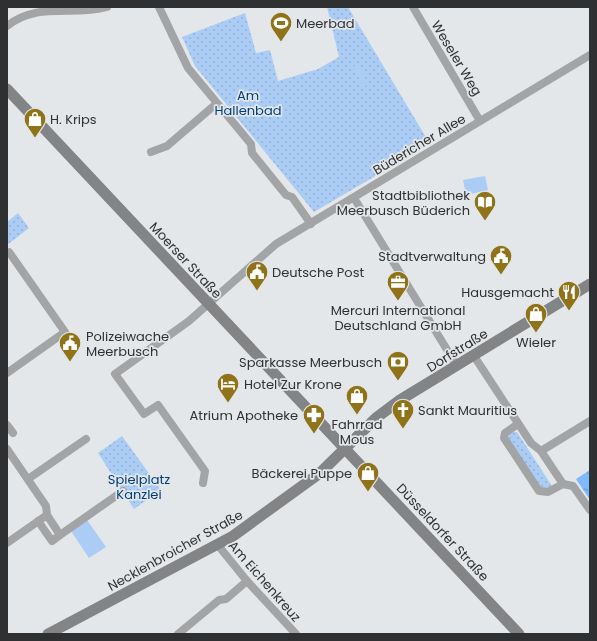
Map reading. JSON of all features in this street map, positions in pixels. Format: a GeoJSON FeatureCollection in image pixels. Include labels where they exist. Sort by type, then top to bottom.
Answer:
{"type":"FeatureCollection","features":[{"type":"Feature","properties":{"kind":"main road","name":"Moerser Straße"},"geometry":{"type":"LineString","coordinates":[[7,89],[346,449]]}},
{"type":"Feature","properties":{"kind":"main road","name":"Dorfstraße"},"geometry":{"type":"LineString","coordinates":[[346,449],[381,414],[590,284]]}},
{"type":"Feature","properties":{"kind":"main road","name":"Necklenbroicher Straße"},"geometry":{"type":"LineString","coordinates":[[48,634],[251,525],[320,473],[346,449]]}},
{"type":"Feature","properties":{"kind":"main road","name":"Düsseldorfer Straße"},"geometry":{"type":"LineString","coordinates":[[346,449],[519,634]]}},
{"type":"Feature","properties":{"kind":"street"},"geometry":{"type":"LineString","coordinates":[[7,26],[32,10],[76,12],[96,10],[107,7]]}},
{"type":"Feature","properties":{"kind":"street"},"geometry":{"type":"LineString","coordinates":[[159,7],[188,68],[216,104],[251,144],[252,154],[286,195],[292,197],[310,224]]}},
{"type":"Feature","properties":{"kind":"street","name":"Weseler Weg"},"geometry":{"type":"LineString","coordinates":[[414,7],[480,121]]}},
{"type":"Feature","properties":{"kind":"street","name":"Büdericher Allee"},"geometry":{"type":"LineString","coordinates":[[203,483],[205,471],[158,405],[144,414],[115,374],[189,321],[276,244],[590,55]]}},
{"type":"Feature","properties":{"kind":"street"},"geometry":{"type":"LineString","coordinates":[[151,152],[167,146],[216,104]]}},
{"type":"Feature","properties":{"kind":"street"},"geometry":{"type":"LineString","coordinates":[[354,198],[457,366]]}},
{"type":"Feature","properties":{"kind":"street"},"geometry":{"type":"LineString","coordinates":[[7,253],[9,252],[65,332],[7,373]]}},
{"type":"Feature","properties":{"kind":"street"},"geometry":{"type":"LineString","coordinates":[[474,356],[531,444],[541,451],[563,484]]}},
{"type":"Feature","properties":{"kind":"street"},"geometry":{"type":"LineString","coordinates":[[541,451],[590,421]]}},
{"type":"Feature","properties":{"kind":"street"},"geometry":{"type":"LineString","coordinates":[[518,424],[505,433],[504,438],[539,491],[548,492],[563,484],[573,486],[590,510]]}},
{"type":"Feature","properties":{"kind":"street"},"geometry":{"type":"LineString","coordinates":[[7,425],[12,433]]}},
{"type":"Feature","properties":{"kind":"street"},"geometry":{"type":"LineString","coordinates":[[28,479],[86,439]]}},
{"type":"Feature","properties":{"kind":"street"},"geometry":{"type":"LineString","coordinates":[[7,449],[46,506],[46,515],[60,535]]}},
{"type":"Feature","properties":{"kind":"street"},"geometry":{"type":"LineString","coordinates":[[38,521],[52,541],[122,491]]}},
{"type":"Feature","properties":{"kind":"street"},"geometry":{"type":"LineString","coordinates":[[7,543],[46,515]]}},
{"type":"Feature","properties":{"kind":"street","name":"Am Eichenkreuz"},"geometry":{"type":"LineString","coordinates":[[217,544],[296,634]]}},
{"type":"Feature","properties":{"kind":"street"},"geometry":{"type":"LineString","coordinates":[[178,634],[219,600],[226,599],[248,581]]}},
{"type":"Feature","properties":{"kind":"green space","name":"Am Hallenbad"},"geometry":{"type":"Polygon","coordinates":[[[327,7],[348,7],[430,144],[314,212],[195,66],[182,37],[245,13],[256,53],[270,50],[278,81],[318,69],[339,57],[327,7]]]}},
{"type":"Feature","properties":{"kind":"green space"},"geometry":{"type":"Polygon","coordinates":[[[357,65],[369,84],[364,87],[352,67],[357,65]]]}},
{"type":"Feature","properties":{"kind":"green space"},"geometry":{"type":"Polygon","coordinates":[[[485,176],[488,190],[466,195],[463,180],[485,176]]]}},
{"type":"Feature","properties":{"kind":"green space"},"geometry":{"type":"Polygon","coordinates":[[[18,213],[29,228],[7,245],[7,222],[18,213]]]}},
{"type":"Feature","properties":{"kind":"green space"},"geometry":{"type":"Polygon","coordinates":[[[513,432],[517,432],[552,486],[548,490],[542,489],[508,439],[509,435],[513,432]]]}},
{"type":"Feature","properties":{"kind":"green space","name":"Spielplatz Kanzlei"},"geometry":{"type":"Polygon","coordinates":[[[122,436],[161,490],[134,509],[98,453],[122,436]]]}},
{"type":"Feature","properties":{"kind":"green space"},"geometry":{"type":"Polygon","coordinates":[[[590,470],[590,500],[576,479],[590,470]]]}},
{"type":"Feature","properties":{"kind":"green space"},"geometry":{"type":"Polygon","coordinates":[[[87,520],[106,547],[89,558],[71,531],[87,520]]]}},
{"type":"Feature","properties":{"kind":"place","name":"Meerbad"},"geometry":{"type":"Point","coordinates":[281,42]}},
{"type":"Feature","properties":{"kind":"place","name":"H. Krips"},"geometry":{"type":"Point","coordinates":[35,138]}},
{"type":"Feature","properties":{"kind":"place","name":"Stadtbibliothek Meerbusch Büderich"},"geometry":{"type":"Point","coordinates":[485,222]}},
{"type":"Feature","properties":{"kind":"place","name":"Stadtverwaltung"},"geometry":{"type":"Point","coordinates":[501,276]}},
{"type":"Feature","properties":{"kind":"place","name":"Deutsche Post"},"geometry":{"type":"Point","coordinates":[257,292]}},
{"type":"Feature","properties":{"kind":"place","name":"Mercuri International Deutschland GmbH"},"geometry":{"type":"Point","coordinates":[398,302]}},
{"type":"Feature","properties":{"kind":"place","name":"Hausgemacht"},"geometry":{"type":"Point","coordinates":[569,312]}},
{"type":"Feature","properties":{"kind":"place","name":"Wieler"},"geometry":{"type":"Point","coordinates":[536,334]}},
{"type":"Feature","properties":{"kind":"place","name":"Polizeiwache Meerbusch"},"geometry":{"type":"Point","coordinates":[70,362]}},
{"type":"Feature","properties":{"kind":"place","name":"Sparkasse Meerbusch"},"geometry":{"type":"Point","coordinates":[398,382]}},
{"type":"Feature","properties":{"kind":"place","name":"Hotel Zur Krone"},"geometry":{"type":"Point","coordinates":[228,404]}},
{"type":"Feature","properties":{"kind":"place","name":"Fahrrad Mous"},"geometry":{"type":"Point","coordinates":[357,416]}},
{"type":"Feature","properties":{"kind":"place","name":"Sankt Mauritius"},"geometry":{"type":"Point","coordinates":[403,430]}},
{"type":"Feature","properties":{"kind":"place","name":"Atrium Apotheke"},"geometry":{"type":"Point","coordinates":[314,434]}},
{"type":"Feature","properties":{"kind":"place","name":"Bäckerei Puppe"},"geometry":{"type":"Point","coordinates":[368,492]}}]}
